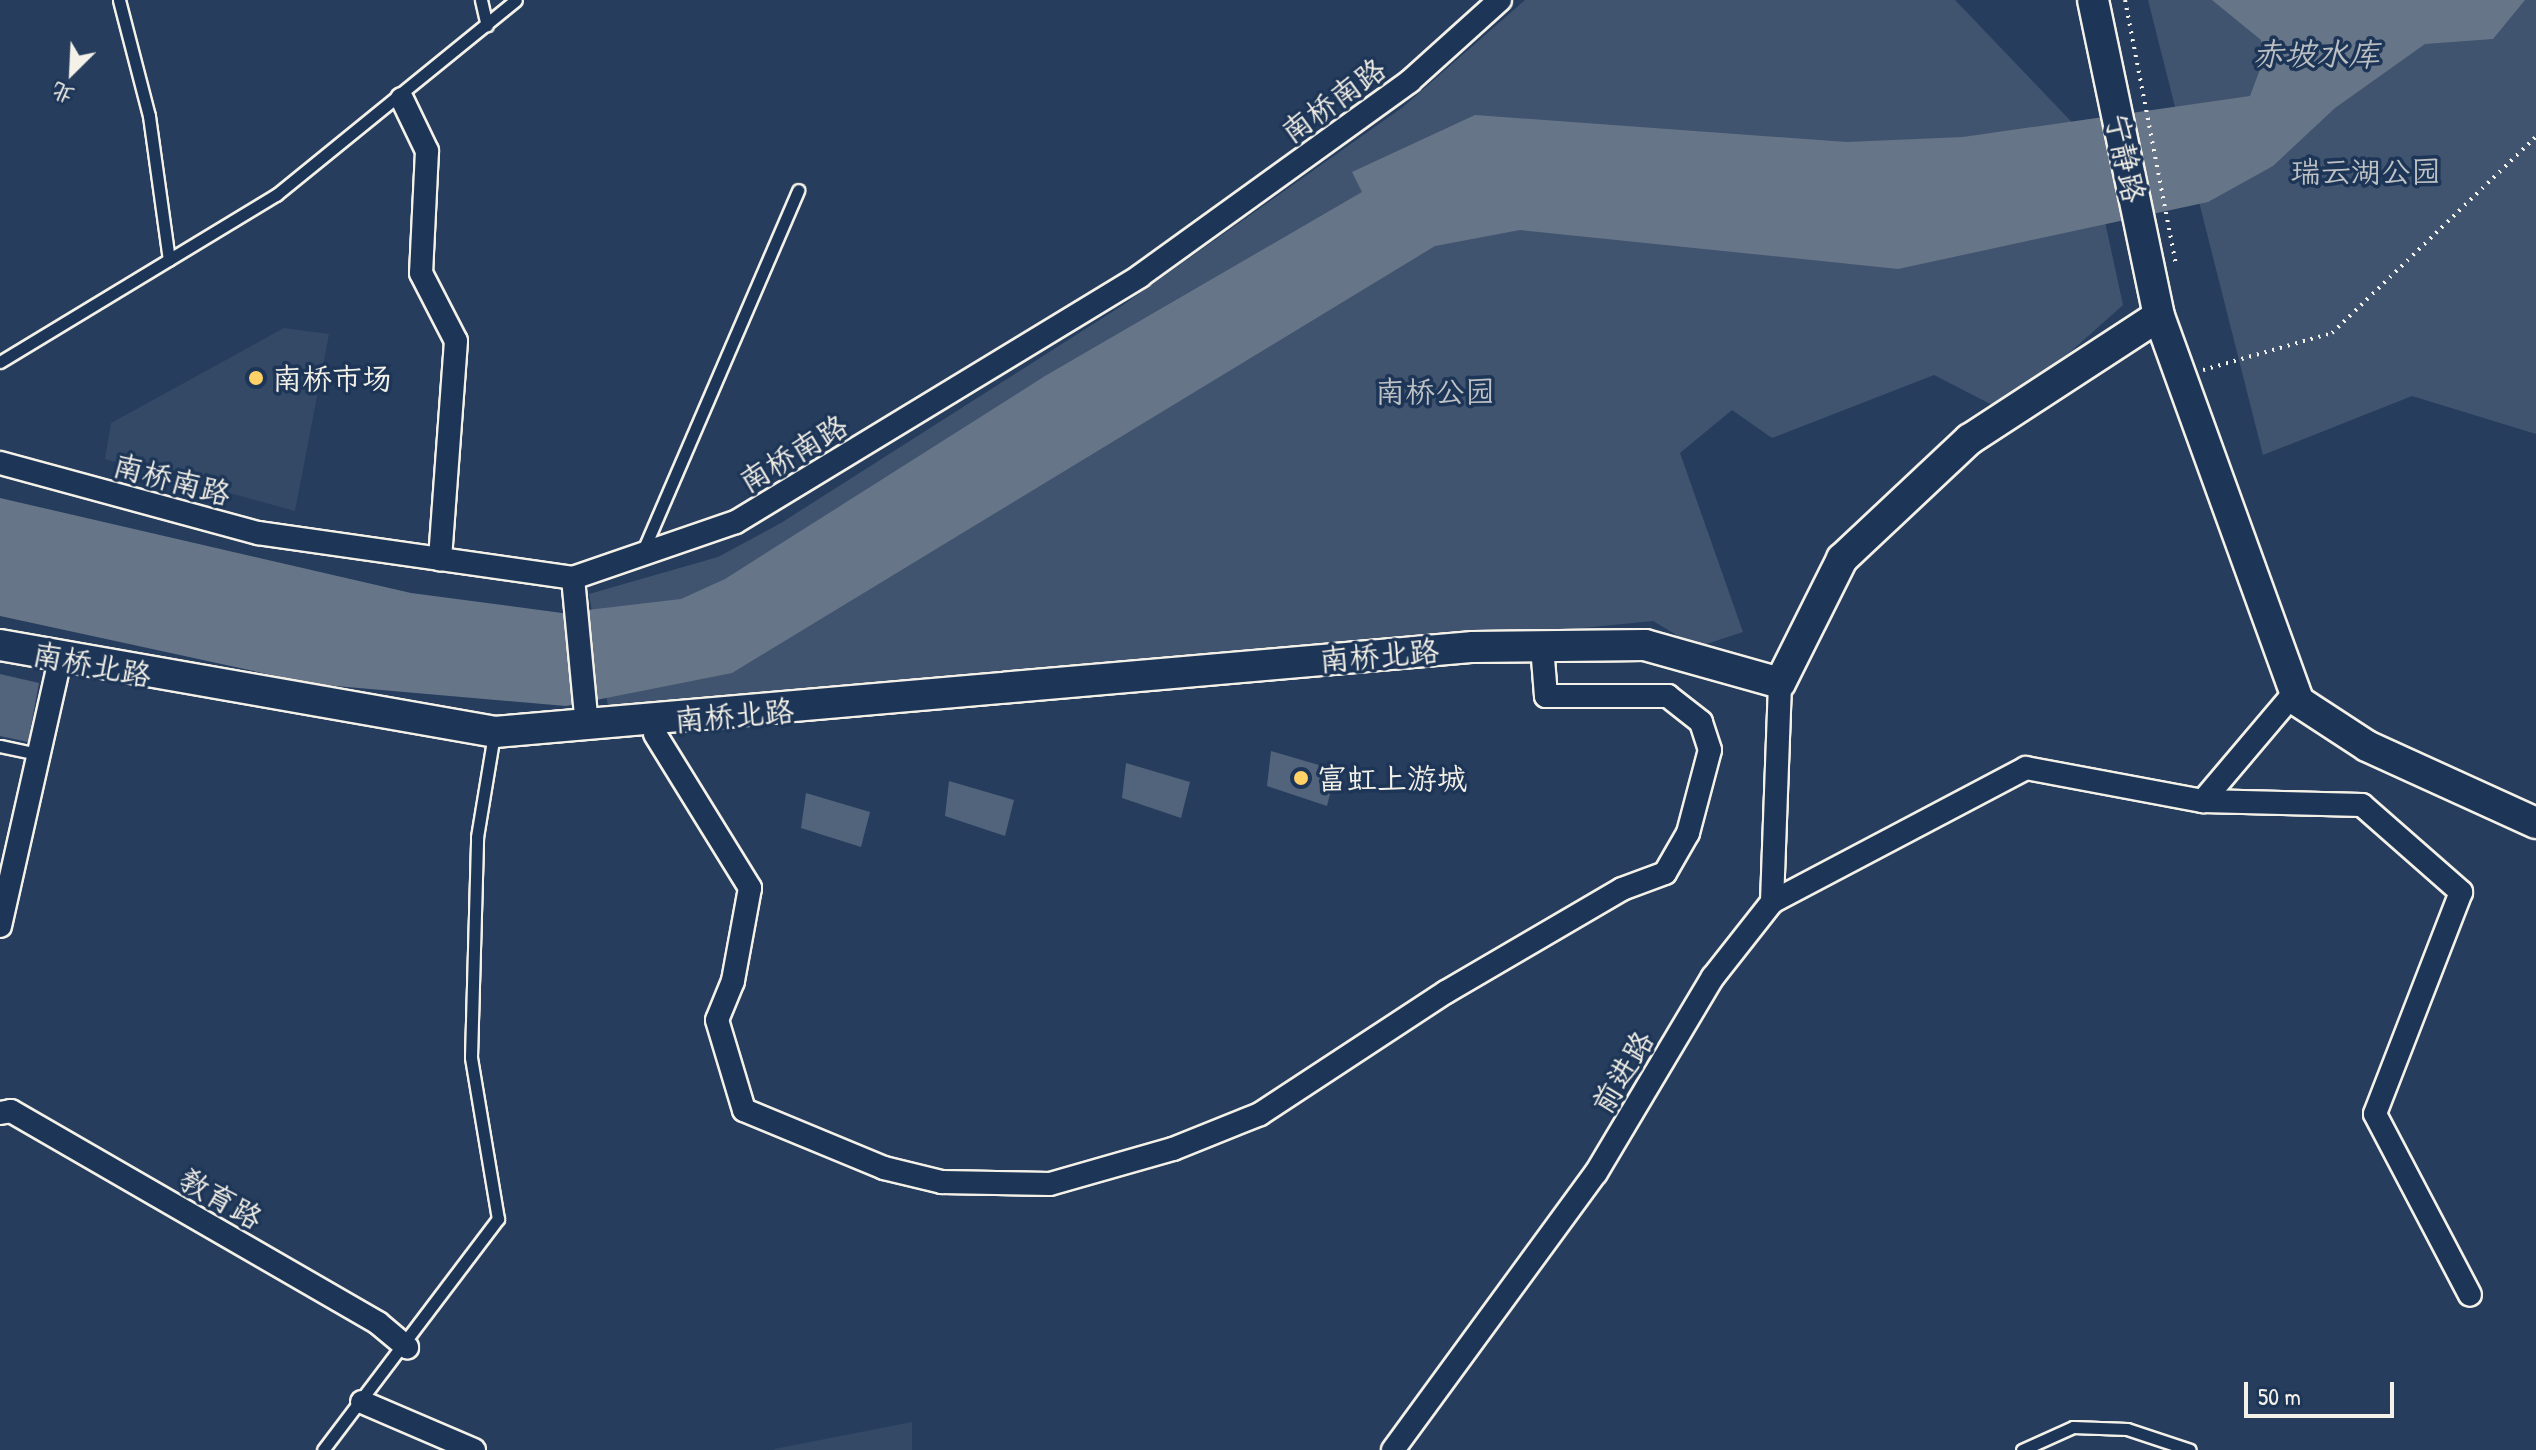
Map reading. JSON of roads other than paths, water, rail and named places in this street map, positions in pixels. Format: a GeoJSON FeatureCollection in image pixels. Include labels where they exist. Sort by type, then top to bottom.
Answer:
{"type":"FeatureCollection","features":[{"type":"Feature","properties":{"kind":"street","name":"南桥南路"},"geometry":{"type":"LineString","coordinates":[[0,463],[258,533],[573,578],[736,522],[1140,276],[1410,81],[1500,0]]}},
{"type":"Feature","properties":{"kind":"street","name":"宁静路"},"geometry":{"type":"LineString","coordinates":[[2093,0],[2134,129],[2149,198],[2159,316],[2295,692]]}},
{"type":"Feature","properties":{"kind":"street"},"geometry":{"type":"LineString","coordinates":[[402,99],[427,151],[421,273],[456,341],[440,559]]}},
{"type":"Feature","properties":{"kind":"street"},"geometry":{"type":"LineString","coordinates":[[2159,316],[1970,439],[1842,559],[1780,683],[1772,902],[2026,768],[2203,801],[2362,805],[2461,892],[2375,1114],[2470,1295]]}},
{"type":"Feature","properties":{"kind":"street"},"geometry":{"type":"LineString","coordinates":[[573,578],[587,727]]}},
{"type":"Feature","properties":{"kind":"street","name":"南桥北路"},"geometry":{"type":"LineString","coordinates":[[0,645],[60,660],[495,732],[624,725],[1473,647],[1645,645],[1780,683]]}},
{"type":"Feature","properties":{"kind":"street"},"geometry":{"type":"LineString","coordinates":[[655,734],[750,888],[733,981],[717,1020],[744,1110],[913,1175],[1050,1184],[1173,1149],[1260,1114],[1446,992],[1622,889],[1665,873],[1688,833],[1710,750],[1701,722],[1668,696],[1546,696],[1542,646]]}},
{"type":"Feature","properties":{"kind":"street"},"geometry":{"type":"LineString","coordinates":[[0,926],[60,660]]}},
{"type":"Feature","properties":{"kind":"street"},"geometry":{"type":"LineString","coordinates":[[2203,801],[2295,692],[2367,746],[2536,823]]}},
{"type":"Feature","properties":{"kind":"street","name":"前进路"},"geometry":{"type":"LineString","coordinates":[[1393,1450],[1596,1173],[1713,977],[1772,902]]}},
{"type":"Feature","properties":{"kind":"street","name":"教育路"},"geometry":{"type":"LineString","coordinates":[[0,1113],[11,1111],[407,1347]]}},
{"type":"Feature","properties":{"kind":"street"},"geometry":{"type":"LineString","coordinates":[[362,1402],[474,1450]]}},
{"type":"Feature","properties":{"kind":"lane"},"geometry":{"type":"LineString","coordinates":[[119,0],[149,116],[169,260]]}},
{"type":"Feature","properties":{"kind":"lane"},"geometry":{"type":"LineString","coordinates":[[481,0],[487,25]]}},
{"type":"Feature","properties":{"kind":"lane"},"geometry":{"type":"LineString","coordinates":[[0,362],[276,195],[402,99],[516,0]]}},
{"type":"Feature","properties":{"kind":"lane"},"geometry":{"type":"LineString","coordinates":[[640,557],[798,190]]}},
{"type":"Feature","properties":{"kind":"lane"},"geometry":{"type":"LineString","coordinates":[[624,725],[655,734]]}},
{"type":"Feature","properties":{"kind":"lane"},"geometry":{"type":"LineString","coordinates":[[323,1450],[407,1347],[498,1219],[471,1057],[477,837],[495,732]]}},
{"type":"Feature","properties":{"kind":"lane"},"geometry":{"type":"LineString","coordinates":[[0,746],[38,754]]}},
{"type":"Feature","properties":{"kind":"lane"},"geometry":{"type":"LineString","coordinates":[[2022,1450],[2073,1427],[2127,1429],[2190,1450]]}},
{"type":"Feature","properties":{"kind":"water","name":"赤坡水库"},"geometry":{"type":"Polygon","coordinates":[[[2212,0],[2525,0],[2493,39],[2425,44],[2335,108],[2273,166],[2208,202],[1898,269],[1520,230],[1435,246],[732,673],[566,706],[313,684],[0,616],[0,498],[411,593],[562,613],[681,599],[725,579],[1045,376],[1362,192],[1352,172],[1475,115],[1847,142],[1963,137],[2250,96],[2262,64],[2261,40],[2212,0]]]}},
{"type":"Feature","properties":{"kind":"place","name":"南桥市场"},"geometry":{"type":"Point","coordinates":[256,378]}},
{"type":"Feature","properties":{"kind":"place","name":"富虹上游城"},"geometry":{"type":"Point","coordinates":[1301,778]}},
{"type":"Feature","properties":{"kind":"park label","name":"瑞云湖公园"},"geometry":{"type":"Point","coordinates":[2366,171]}},
{"type":"Feature","properties":{"kind":"park label","name":"南桥公园"},"geometry":{"type":"Point","coordinates":[1435,391]}}]}
